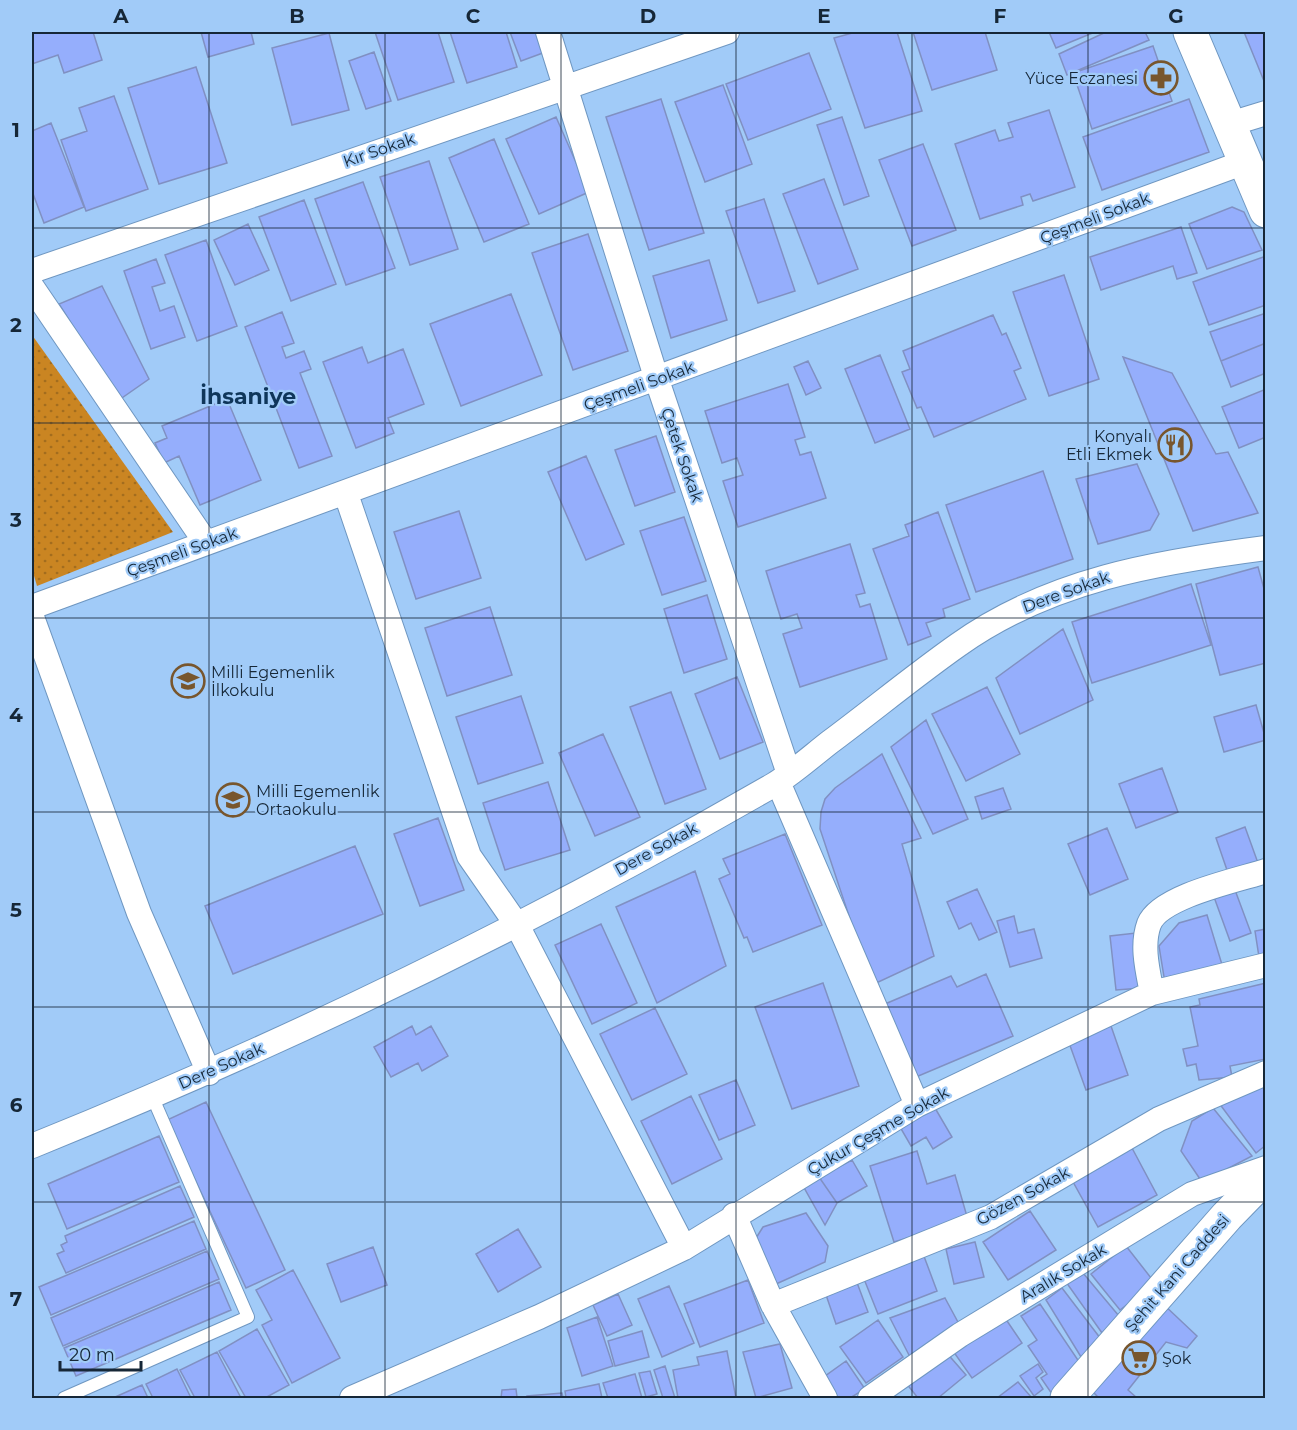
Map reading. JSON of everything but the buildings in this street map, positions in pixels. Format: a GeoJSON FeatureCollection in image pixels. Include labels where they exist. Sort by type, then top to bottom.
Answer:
{"type":"FeatureCollection","features":[{"type":"Feature","properties":{"kind":"main road"},"geometry":{"type":"LineString","coordinates":[[1190,32],[1266,211]]}},
{"type":"Feature","properties":{"kind":"main road","name":"Şehit Kani Caddesi"},"geometry":{"type":"LineString","coordinates":[[1067,1398],[1227,1216],[1266,1176]]}},
{"type":"Feature","properties":{"kind":"street","name":"Çetek Sokak"},"geometry":{"type":"LineString","coordinates":[[548,32],[783,778],[917,1105]]}},
{"type":"Feature","properties":{"kind":"street","name":"Kır Sokak"},"geometry":{"type":"LineString","coordinates":[[32,271],[564,86],[727,32]]}},
{"type":"Feature","properties":{"kind":"street"},"geometry":{"type":"LineString","coordinates":[[1230,124],[1266,113]]}},
{"type":"Feature","properties":{"kind":"street","name":"Çeşmeli Sokak"},"geometry":{"type":"LineString","coordinates":[[32,607],[657,380],[1245,162]]}},
{"type":"Feature","properties":{"kind":"street"},"geometry":{"type":"LineString","coordinates":[[32,287],[206,543]]}},
{"type":"Feature","properties":{"kind":"street"},"geometry":{"type":"LineString","coordinates":[[346,494],[469,856],[517,925],[684,1248]]}},
{"type":"Feature","properties":{"kind":"street","name":"Dere Sokak"},"geometry":{"type":"LineString","coordinates":[[32,1146],[209,1073],[517,925],[783,778],[959,644],[1006,615],[1058,591],[1116,573],[1173,560],[1266,548]]}},
{"type":"Feature","properties":{"kind":"street"},"geometry":{"type":"LineString","coordinates":[[32,617],[139,913],[209,1073]]}},
{"type":"Feature","properties":{"kind":"street"},"geometry":{"type":"LineString","coordinates":[[1152,993],[1145,961],[1149,923],[1177,900],[1266,871]]}},
{"type":"Feature","properties":{"kind":"street","name":"Çukur Çeşme Sokak"},"geometry":{"type":"LineString","coordinates":[[352,1398],[382,1392],[684,1248],[734,1215],[917,1105],[1152,993],[1266,965]]}},
{"type":"Feature","properties":{"kind":"street","name":"Gözen Sokak"},"geometry":{"type":"LineString","coordinates":[[774,1305],[991,1217],[1159,1119],[1266,1074]]}},
{"type":"Feature","properties":{"kind":"street","name":"Aralık Sokak"},"geometry":{"type":"LineString","coordinates":[[870,1398],[960,1335],[1192,1194],[1266,1168]]}},
{"type":"Feature","properties":{"kind":"street"},"geometry":{"type":"LineString","coordinates":[[734,1215],[774,1305],[825,1398]]}},
{"type":"Feature","properties":{"kind":"lane"},"geometry":{"type":"LineString","coordinates":[[64,1398],[248,1317],[152,1096]]}},
{"type":"Feature","properties":{"kind":"shaded area"},"geometry":{"type":"Polygon","coordinates":[[[32,335],[173,532],[37,586],[32,569],[32,335]]]}},
{"type":"Feature","properties":{"kind":"place","name":"Yüce Eczanesi"},"geometry":{"type":"Point","coordinates":[1161,78]}},
{"type":"Feature","properties":{"kind":"place","name":"Konyalı Etli Ekmek"},"geometry":{"type":"Point","coordinates":[1175,445]}},
{"type":"Feature","properties":{"kind":"place","name":"Milli Egemenlik İlkokulu"},"geometry":{"type":"Point","coordinates":[188,681]}},
{"type":"Feature","properties":{"kind":"place","name":"Milli Egemenlik Ortaokulu"},"geometry":{"type":"Point","coordinates":[233,800]}},
{"type":"Feature","properties":{"kind":"place","name":"Şok"},"geometry":{"type":"Point","coordinates":[1139,1358]}},
{"type":"Feature","properties":{"kind":"district","name":"İhsaniye"},"geometry":{"type":"Point","coordinates":[248,396]}}]}
